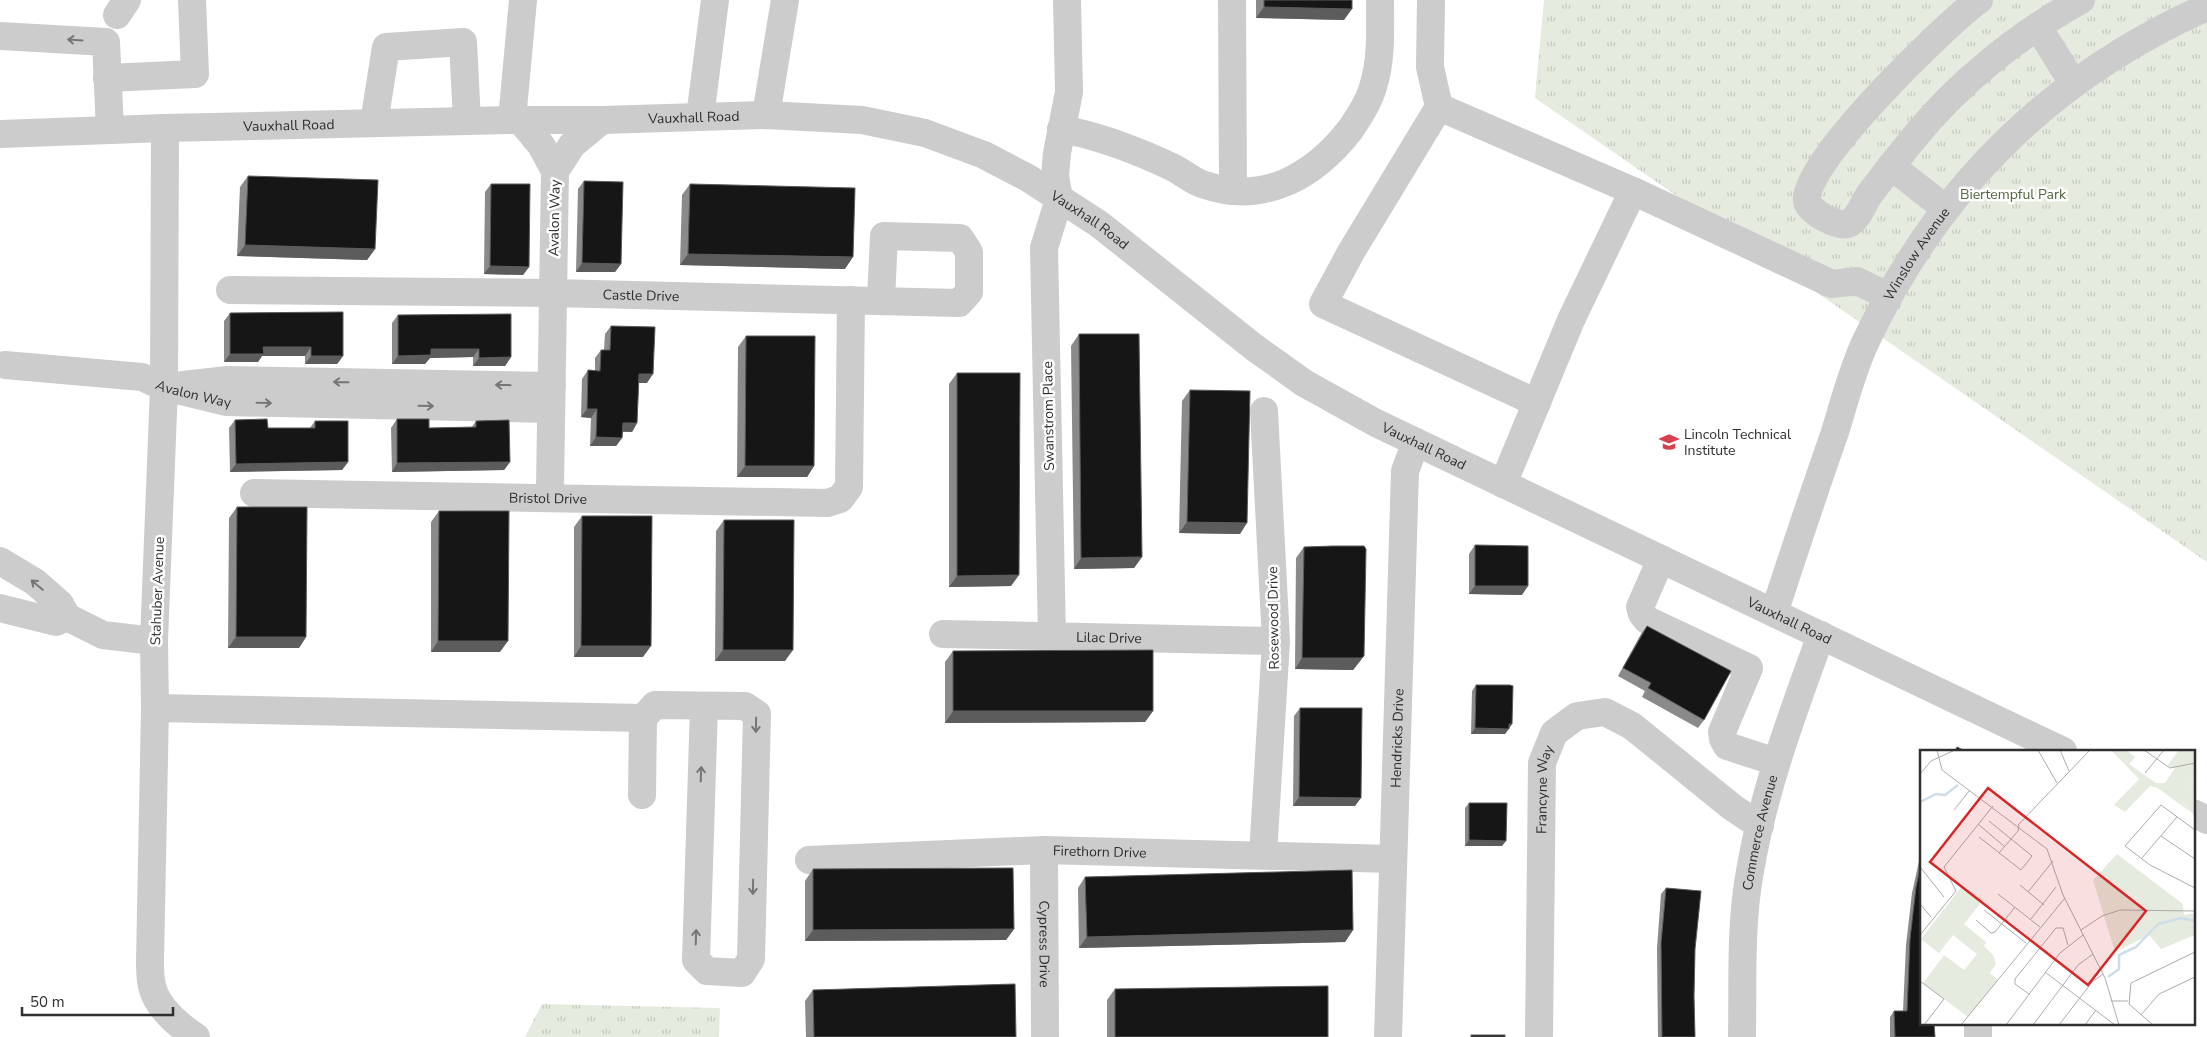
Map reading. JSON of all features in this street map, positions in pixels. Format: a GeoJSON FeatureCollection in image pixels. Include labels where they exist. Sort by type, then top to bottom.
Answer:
{"type":"FeatureCollection","features":[{"type":"Feature","properties":{"kind":"street"},"geometry":{"type":"LineString","coordinates":[[108,78],[195,74],[192,0]]}},
{"type":"Feature","properties":{"kind":"street"},"geometry":{"type":"LineString","coordinates":[[516,120],[523,0]]}},
{"type":"Feature","properties":{"kind":"street"},"geometry":{"type":"LineString","coordinates":[[766,115],[785,0]]}},
{"type":"Feature","properties":{"kind":"street"},"geometry":{"type":"LineString","coordinates":[[1059,199],[1055,176],[1061,129],[1069,92],[1067,0]]}},
{"type":"Feature","properties":{"kind":"street"},"geometry":{"type":"LineString","coordinates":[[1232,0],[1233,191]]}},
{"type":"Feature","properties":{"kind":"street"},"geometry":{"type":"LineString","coordinates":[[1061,129],[1100,137],[1173,168],[1203,185],[1244,192],[1271,188],[1291,180],[1316,166],[1340,142],[1360,116],[1373,88],[1379,40],[1380,0]]}},
{"type":"Feature","properties":{"kind":"street"},"geometry":{"type":"LineString","coordinates":[[1432,0],[1430,67],[1439,107],[1351,252],[1323,304],[1536,403]]}},
{"type":"Feature","properties":{"kind":"street"},"geometry":{"type":"LineString","coordinates":[[1979,0],[1902,69],[1872,101],[1843,137],[1819,170],[1807,194],[1807,202],[1812,210],[1838,224],[1847,224],[1855,220],[1869,196],[1914,137],[1950,98],[1991,62],[2038,27],[2081,0]]}},
{"type":"Feature","properties":{"kind":"street","name":"Winslow Avenue"},"geometry":{"type":"LineString","coordinates":[[1774,613],[1864,345],[1888,296],[1931,227],[1973,174],[2021,126],[2073,83],[2130,46],[2207,7]]}},
{"type":"Feature","properties":{"kind":"street"},"geometry":{"type":"LineString","coordinates":[[700,117],[714,10]]}},
{"type":"Feature","properties":{"kind":"street"},"geometry":{"type":"LineString","coordinates":[[0,36],[116,22],[108,78],[110,130]]}},
{"type":"Feature","properties":{"kind":"street"},"geometry":{"type":"LineString","coordinates":[[2038,27],[2073,83]]}},
{"type":"Feature","properties":{"kind":"street"},"geometry":{"type":"LineString","coordinates":[[374,123],[386,47],[463,42],[467,121]]}},
{"type":"Feature","properties":{"kind":"street"},"geometry":{"type":"LineString","coordinates":[[1439,107],[1633,191],[1832,284],[1857,281],[1888,296]]}},
{"type":"Feature","properties":{"kind":"street","name":"Vauxhall Road"},"geometry":{"type":"LineString","coordinates":[[0,134],[165,128],[766,115],[862,120],[925,133],[984,155],[1028,178],[1099,224],[1255,348],[1304,383],[1376,423],[1821,635],[2034,744],[2059,750]]}},
{"type":"Feature","properties":{"kind":"street","name":"Avalon Way"},"geometry":{"type":"LineString","coordinates":[[516,120],[541,145],[555,171],[550,487],[544,498]]}},
{"type":"Feature","properties":{"kind":"street","name":"Avalon Way"},"geometry":{"type":"LineString","coordinates":[[555,171],[572,145],[602,120]]}},
{"type":"Feature","properties":{"kind":"street","name":"Stahuber Avenue"},"geometry":{"type":"LineString","coordinates":[[165,128],[164,387],[154,641],[156,708],[150,962],[152,987],[164,1010],[179,1025],[196,1037]]}},
{"type":"Feature","properties":{"kind":"street"},"geometry":{"type":"LineString","coordinates":[[1892,166],[1946,209]]}},
{"type":"Feature","properties":{"kind":"street"},"geometry":{"type":"LineString","coordinates":[[1503,484],[1571,320],[1633,191]]}},
{"type":"Feature","properties":{"kind":"street","name":"Swanstrom Place"},"geometry":{"type":"LineString","coordinates":[[1052,636],[1044,248],[1059,199]]}},
{"type":"Feature","properties":{"kind":"street","name":"Castle Drive"},"geometry":{"type":"LineString","coordinates":[[230,290],[553,293],[881,300]]}},
{"type":"Feature","properties":{"kind":"street","name":"Bristol Drive"},"geometry":{"type":"LineString","coordinates":[[254,493],[826,503],[840,499],[849,487],[851,300]]}},
{"type":"Feature","properties":{"kind":"street"},"geometry":{"type":"LineString","coordinates":[[6,365],[142,377],[164,387]]}},
{"type":"Feature","properties":{"kind":"street","name":"Avalon Way"},"geometry":{"type":"LineString","coordinates":[[164,387],[228,380],[552,397]]}},
{"type":"Feature","properties":{"kind":"street","name":"Rosewood Drive"},"geometry":{"type":"LineString","coordinates":[[1263,855],[1276,641],[1264,411]]}},
{"type":"Feature","properties":{"kind":"street","name":"Hendricks Drive"},"geometry":{"type":"LineString","coordinates":[[1388,1037],[1405,471],[1416,442]]}},
{"type":"Feature","properties":{"kind":"street"},"geometry":{"type":"LineString","coordinates":[[1661,559],[1640,607],[1642,614],[1647,620],[1748,668],[1722,732],[1722,740],[1727,746],[1776,762]]}},
{"type":"Feature","properties":{"kind":"street"},"geometry":{"type":"LineString","coordinates":[[0,561],[35,582],[60,604],[67,617],[103,636],[154,641]]}},
{"type":"Feature","properties":{"kind":"street"},"geometry":{"type":"LineString","coordinates":[[0,608],[56,622],[67,617]]}},
{"type":"Feature","properties":{"kind":"street","name":"Lilac Drive"},"geometry":{"type":"LineString","coordinates":[[943,634],[1276,641]]}},
{"type":"Feature","properties":{"kind":"street","name":"Commerce Avenue"},"geometry":{"type":"LineString","coordinates":[[1742,1037],[1743,956],[1746,900],[1750,871],[1776,762],[1821,635]]}},
{"type":"Feature","properties":{"kind":"street"},"geometry":{"type":"LineString","coordinates":[[642,795],[643,718],[655,705],[745,706],[757,714],[751,959],[742,973],[707,971],[696,960],[704,706]]}},
{"type":"Feature","properties":{"kind":"street"},"geometry":{"type":"LineString","coordinates":[[156,708],[643,718]]}},
{"type":"Feature","properties":{"kind":"street","name":"Francyne Way"},"geometry":{"type":"LineString","coordinates":[[1539,1037],[1542,763],[1554,733],[1577,716],[1605,712],[1632,726],[1732,807],[1760,826]]}},
{"type":"Feature","properties":{"kind":"street"},"geometry":{"type":"LineString","coordinates":[[2194,814],[2207,820]]}},
{"type":"Feature","properties":{"kind":"street","name":"Firethorn Drive"},"geometry":{"type":"LineString","coordinates":[[809,860],[1044,850],[1392,859]]}},
{"type":"Feature","properties":{"kind":"street","name":"Cypress Drive"},"geometry":{"type":"LineString","coordinates":[[1044,850],[1045,1037]]}},
{"type":"Feature","properties":{"kind":"street"},"geometry":{"type":"LineString","coordinates":[[1978,1024],[1978,1037]]}},
{"type":"Feature","properties":{"kind":"green space","name":"Biertempful Park"},"geometry":{"type":"Polygon","coordinates":[[[1544,0],[2207,0],[2207,562],[1535,98],[1544,0]]]}},
{"type":"Feature","properties":{"kind":"green space"},"geometry":{"type":"Polygon","coordinates":[[[542,1004],[720,1008],[719,1037],[525,1037],[542,1004]]]}},
{"type":"Feature","properties":{"kind":"building"},"geometry":{"type":"Polygon","coordinates":[[[1264,0],[1352,0],[1352,9],[1264,7],[1264,0]]]}},
{"type":"Feature","properties":{"kind":"building"},"geometry":{"type":"Polygon","coordinates":[[[248,176],[378,180],[375,249],[245,245],[248,176]]]}},
{"type":"Feature","properties":{"kind":"building"},"geometry":{"type":"Polygon","coordinates":[[[584,181],[623,182],[621,264],[582,263],[584,181]]]}},
{"type":"Feature","properties":{"kind":"building"},"geometry":{"type":"Polygon","coordinates":[[[491,184],[530,184],[529,267],[490,266],[491,184]]]}},
{"type":"Feature","properties":{"kind":"building"},"geometry":{"type":"Polygon","coordinates":[[[690,184],[855,188],[853,257],[688,254],[690,184]]]}},
{"type":"Feature","properties":{"kind":"building"},"geometry":{"type":"Polygon","coordinates":[[[343,312],[343,356],[311,356],[311,347],[263,347],[264,354],[230,354],[230,313],[343,312]]]}},
{"type":"Feature","properties":{"kind":"building"},"geometry":{"type":"Polygon","coordinates":[[[511,314],[511,357],[479,358],[479,349],[431,349],[431,355],[398,356],[398,315],[511,314]]]}},
{"type":"Feature","properties":{"kind":"building"},"geometry":{"type":"Polygon","coordinates":[[[611,326],[655,327],[653,374],[639,374],[637,423],[623,423],[622,438],[596,437],[597,409],[587,409],[588,370],[600,371],[601,350],[610,350],[611,326]]]}},
{"type":"Feature","properties":{"kind":"building"},"geometry":{"type":"Polygon","coordinates":[[[1079,334],[1139,334],[1142,557],[1081,558],[1079,334]]]}},
{"type":"Feature","properties":{"kind":"building"},"geometry":{"type":"Polygon","coordinates":[[[746,336],[815,336],[814,466],[745,466],[746,336]]]}},
{"type":"Feature","properties":{"kind":"building"},"geometry":{"type":"Polygon","coordinates":[[[957,373],[1020,373],[1019,575],[957,576],[957,373]]]}},
{"type":"Feature","properties":{"kind":"building"},"geometry":{"type":"Polygon","coordinates":[[[1190,390],[1250,391],[1247,523],[1187,522],[1190,390]]]}},
{"type":"Feature","properties":{"kind":"building"},"geometry":{"type":"Polygon","coordinates":[[[267,419],[268,428],[315,428],[315,421],[348,421],[348,462],[236,464],[235,420],[267,419]]]}},
{"type":"Feature","properties":{"kind":"building"},"geometry":{"type":"Polygon","coordinates":[[[397,419],[429,419],[429,428],[476,427],[476,421],[509,420],[510,462],[397,463],[397,419]]]}},
{"type":"Feature","properties":{"kind":"building"},"geometry":{"type":"Polygon","coordinates":[[[237,507],[307,507],[306,637],[236,637],[237,507]]]}},
{"type":"Feature","properties":{"kind":"building"},"geometry":{"type":"Polygon","coordinates":[[[439,511],[509,511],[508,641],[438,641],[439,511]]]}},
{"type":"Feature","properties":{"kind":"building"},"geometry":{"type":"Polygon","coordinates":[[[582,516],[652,516],[651,646],[581,646],[582,516]]]}},
{"type":"Feature","properties":{"kind":"building"},"geometry":{"type":"Polygon","coordinates":[[[724,520],[794,520],[793,650],[723,650],[724,520]]]}},
{"type":"Feature","properties":{"kind":"building"},"geometry":{"type":"Polygon","coordinates":[[[1475,545],[1528,546],[1528,586],[1475,586],[1475,545]]]}},
{"type":"Feature","properties":{"kind":"building"},"geometry":{"type":"Polygon","coordinates":[[[1364,546],[1366,549],[1364,656],[1361,658],[1302,658],[1304,547],[1364,546]]]}},
{"type":"Feature","properties":{"kind":"building"},"geometry":{"type":"Polygon","coordinates":[[[1647,626],[1731,671],[1704,720],[1648,688],[1651,683],[1623,668],[1647,626]]]}},
{"type":"Feature","properties":{"kind":"building"},"geometry":{"type":"Polygon","coordinates":[[[1153,650],[1153,711],[953,711],[953,651],[1153,650]]]}},
{"type":"Feature","properties":{"kind":"building"},"geometry":{"type":"Polygon","coordinates":[[[1476,685],[1513,686],[1512,724],[1509,724],[1509,729],[1475,728],[1476,685]]]}},
{"type":"Feature","properties":{"kind":"building"},"geometry":{"type":"Polygon","coordinates":[[[1300,708],[1362,708],[1361,798],[1299,797],[1300,708]]]}},
{"type":"Feature","properties":{"kind":"building"},"geometry":{"type":"Polygon","coordinates":[[[1469,803],[1507,803],[1506,841],[1469,840],[1469,803]]]}},
{"type":"Feature","properties":{"kind":"building"},"geometry":{"type":"Polygon","coordinates":[[[1013,868],[1014,929],[813,930],[813,869],[1013,868]]]}},
{"type":"Feature","properties":{"kind":"building"},"geometry":{"type":"Polygon","coordinates":[[[1920,869],[1920,1024],[1934,1024],[1935,1037],[1895,1037],[1894,1011],[1907,1011],[1910,939],[1920,869]]]}},
{"type":"Feature","properties":{"kind":"building"},"geometry":{"type":"Polygon","coordinates":[[[1352,870],[1353,930],[1087,937],[1085,877],[1352,870]]]}},
{"type":"Feature","properties":{"kind":"building"},"geometry":{"type":"Polygon","coordinates":[[[1666,888],[1701,891],[1695,949],[1695,1037],[1662,1037],[1661,943],[1666,888]]]}},
{"type":"Feature","properties":{"kind":"building"},"geometry":{"type":"Polygon","coordinates":[[[1015,984],[1016,1037],[814,1037],[813,990],[1015,984]]]}},
{"type":"Feature","properties":{"kind":"building"},"geometry":{"type":"Polygon","coordinates":[[[1328,986],[1328,1037],[1115,1037],[1115,989],[1328,986]]]}},
{"type":"Feature","properties":{"kind":"building"},"geometry":{"type":"Polygon","coordinates":[[[1471,1035],[1505,1035],[1505,1037],[1471,1037],[1471,1035]]]}},
{"type":"Feature","properties":{"kind":"place","name":"Lincoln Technical Institute"},"geometry":{"type":"Point","coordinates":[1669,442]}}]}
